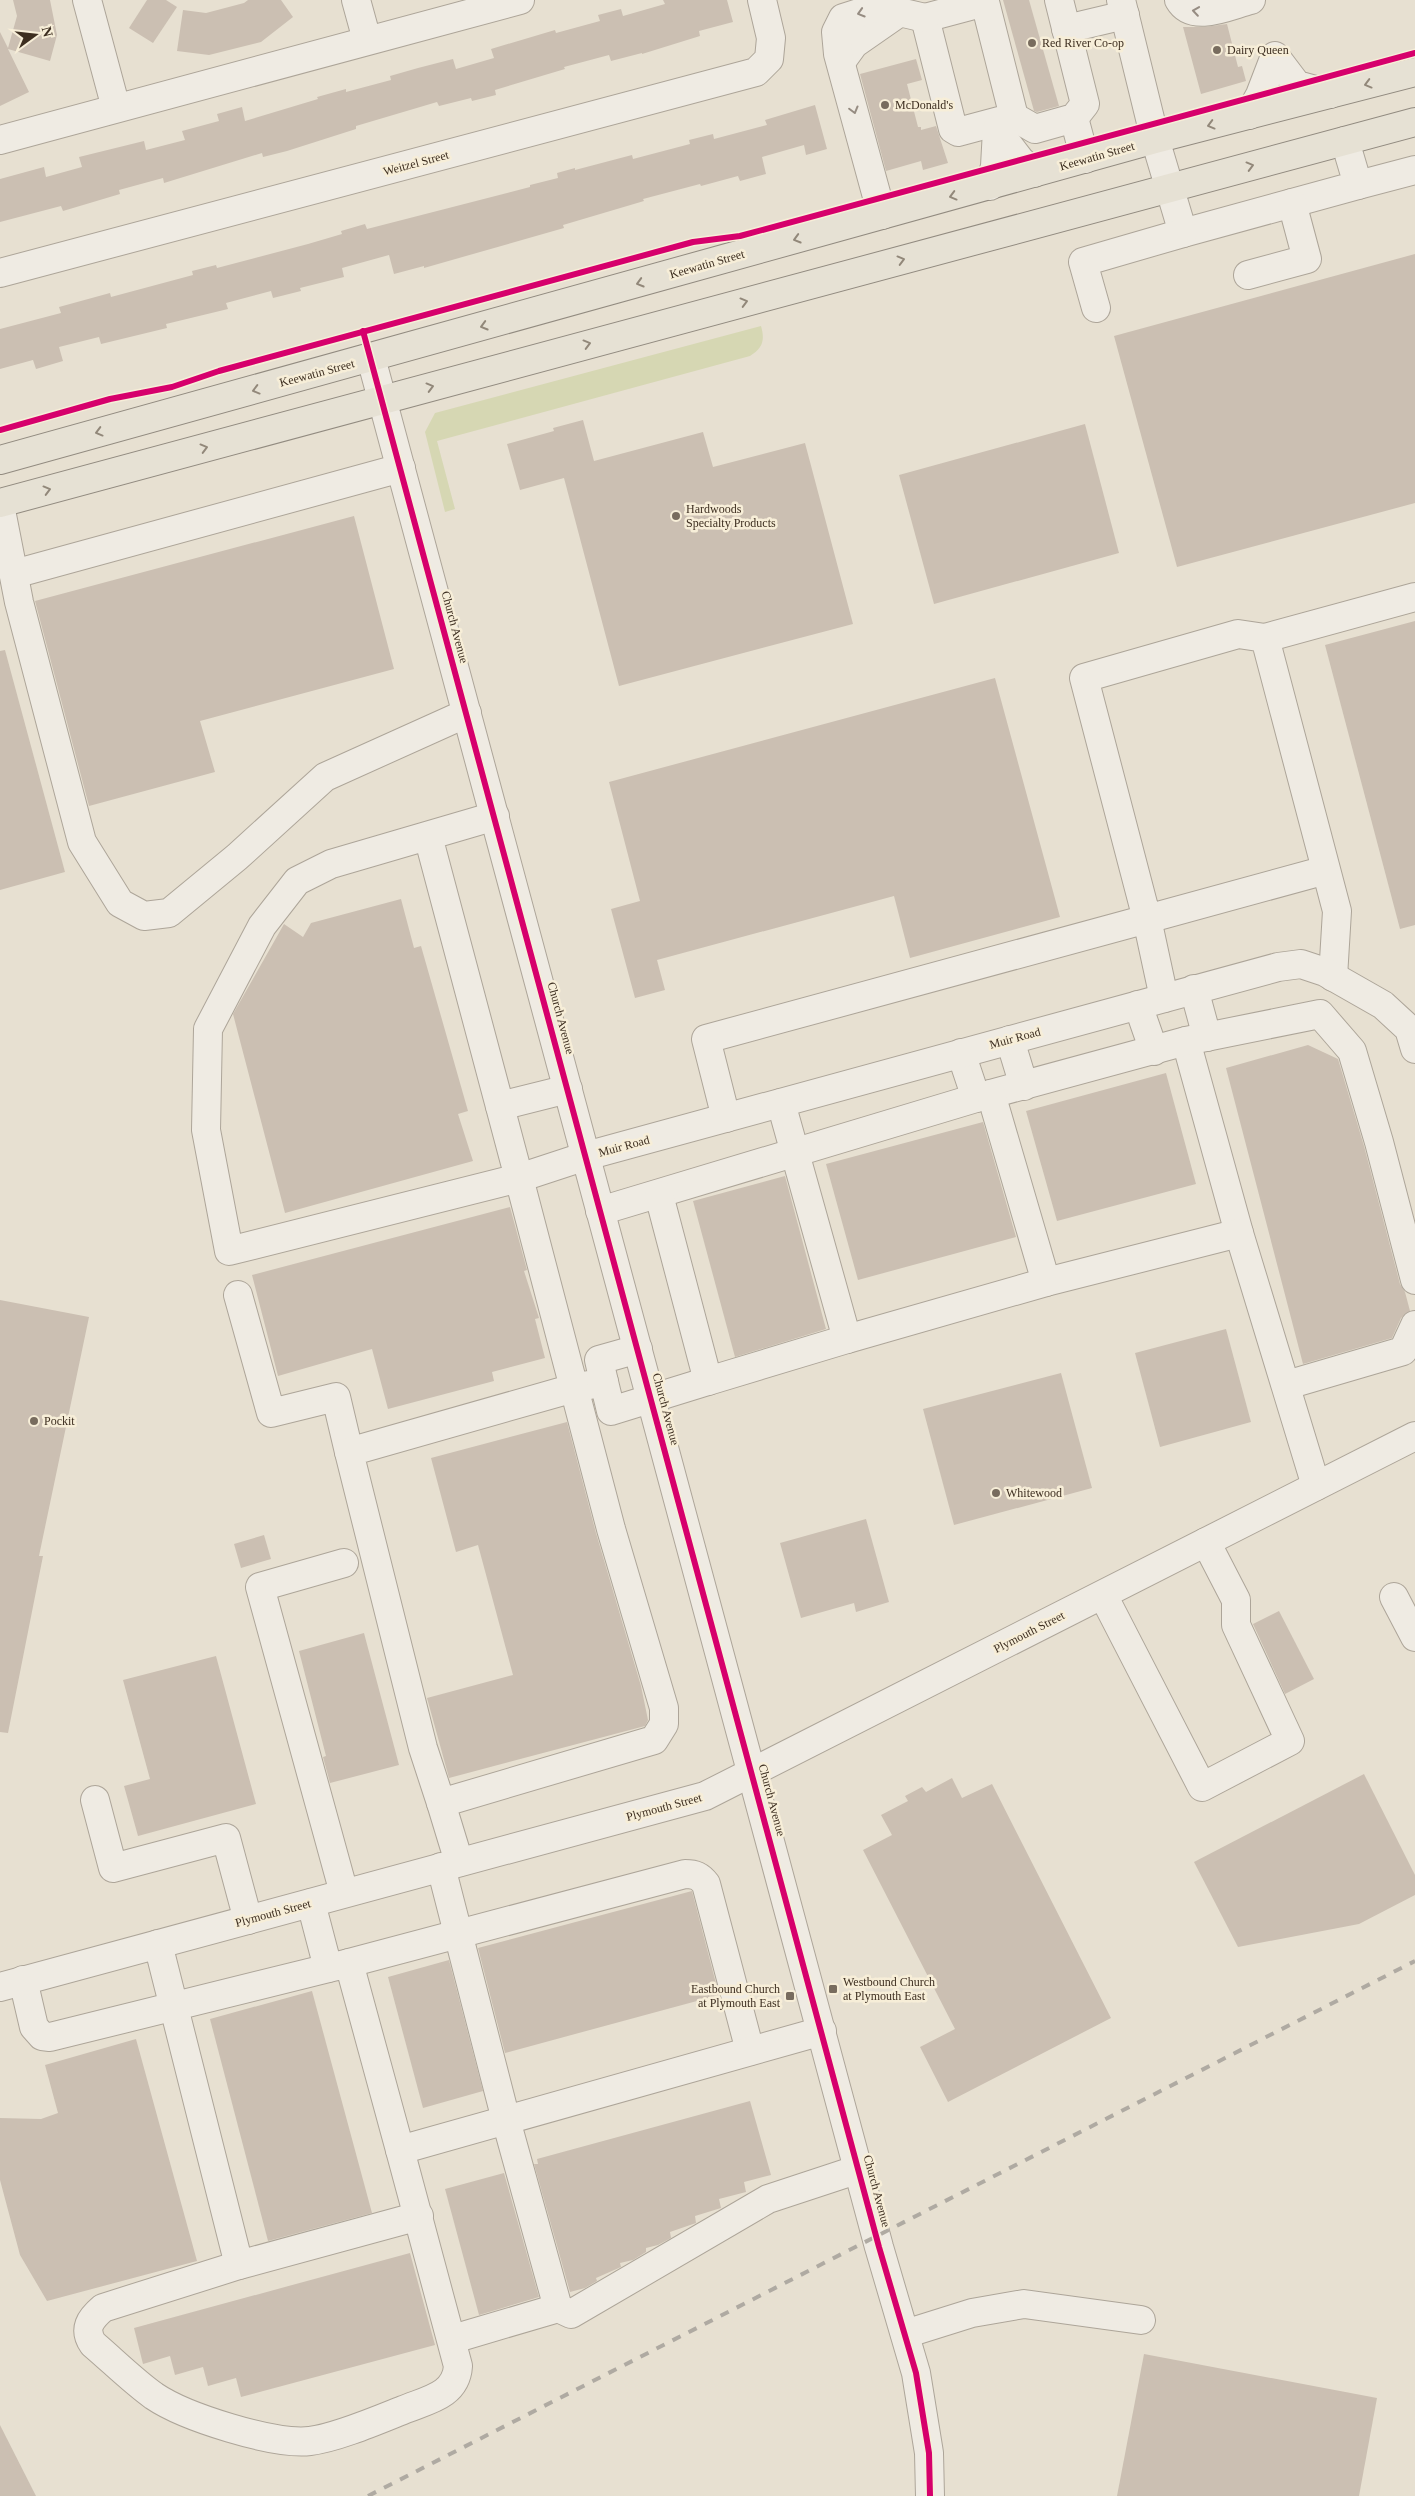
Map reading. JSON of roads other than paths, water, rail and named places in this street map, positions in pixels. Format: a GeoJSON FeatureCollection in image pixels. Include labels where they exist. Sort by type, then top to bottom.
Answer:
{"type":"FeatureCollection","features":[{"type":"Feature","properties":{"kind":"main road","name":"Keewatin Street"},"geometry":{"type":"LineString","coordinates":[[0,460],[1156,139],[1415,72]]}},
{"type":"Feature","properties":{"kind":"main road"},"geometry":{"type":"LineString","coordinates":[[0,504],[383,399],[1415,122]]}},
{"type":"Feature","properties":{"kind":"street"},"geometry":{"type":"LineString","coordinates":[[87,0],[116,108]]}},
{"type":"Feature","properties":{"kind":"street"},"geometry":{"type":"LineString","coordinates":[[356,0],[367,40]]}},
{"type":"Feature","properties":{"kind":"street"},"geometry":{"type":"LineString","coordinates":[[0,140],[520,0]]}},
{"type":"Feature","properties":{"kind":"street","name":"Weitzel Street"},"geometry":{"type":"LineString","coordinates":[[0,273],[756,72],[769,59],[771,38],[762,0]]}},
{"type":"Feature","properties":{"kind":"street"},"geometry":{"type":"LineString","coordinates":[[912,15],[953,129],[958,132],[1002,123],[1035,129],[1074,118],[1085,104],[1059,0]]}},
{"type":"Feature","properties":{"kind":"street"},"geometry":{"type":"LineString","coordinates":[[1179,0],[1187,9],[1194,12],[1206,12],[1251,0]]}},
{"type":"Feature","properties":{"kind":"street"},"geometry":{"type":"LineString","coordinates":[[882,215],[838,54],[836,32],[843,18],[878,7],[912,15],[987,1],[1002,123],[990,186]]}},
{"type":"Feature","properties":{"kind":"street"},"geometry":{"type":"LineString","coordinates":[[1066,29],[1123,8],[1156,139],[1183,233]]}},
{"type":"Feature","properties":{"kind":"street"},"geometry":{"type":"LineString","coordinates":[[1249,115],[1260,95],[1275,56],[1297,85],[1330,94]]}},
{"type":"Feature","properties":{"kind":"street"},"geometry":{"type":"LineString","coordinates":[[1074,118],[1084,159]]}},
{"type":"Feature","properties":{"kind":"street"},"geometry":{"type":"LineString","coordinates":[[1002,123],[1020,160],[1034,173]]}},
{"type":"Feature","properties":{"kind":"street"},"geometry":{"type":"LineString","coordinates":[[1345,141],[1358,185]]}},
{"type":"Feature","properties":{"kind":"street"},"geometry":{"type":"LineString","coordinates":[[1096,308],[1083,262],[1415,170]]}},
{"type":"Feature","properties":{"kind":"street"},"geometry":{"type":"LineString","coordinates":[[1248,275],[1307,259],[1292,203]]}},
{"type":"Feature","properties":{"kind":"street","name":"Church Avenue"},"geometry":{"type":"LineString","coordinates":[[370,358],[383,399],[600,1212],[916,2372],[929,2453],[930,2496]]}},
{"type":"Feature","properties":{"kind":"street"},"geometry":{"type":"LineString","coordinates":[[14,574],[401,468]]}},
{"type":"Feature","properties":{"kind":"street"},"geometry":{"type":"LineString","coordinates":[[0,504],[14,574],[82,842],[120,903],[144,916],[169,913],[237,857],[325,777],[467,713]]}},
{"type":"Feature","properties":{"kind":"street"},"geometry":{"type":"LineString","coordinates":[[1154,1051],[1147,919],[1084,678],[1238,634],[1265,638],[1415,597]]}},
{"type":"Feature","properties":{"kind":"street"},"geometry":{"type":"LineString","coordinates":[[1265,638],[1337,911],[1333,977]]}},
{"type":"Feature","properties":{"kind":"street"},"geometry":{"type":"LineString","coordinates":[[441,1803],[654,1740],[664,1724],[664,1708],[611,1529],[428,836],[495,816]]}},
{"type":"Feature","properties":{"kind":"street","name":"Muir Road"},"geometry":{"type":"LineString","coordinates":[[428,836],[331,864],[297,881],[262,926],[208,1029],[206,1130],[229,1251],[519,1178],[586,1156],[1278,967],[1301,964],[1333,977],[1383,1005],[1409,1029],[1415,1049]]}},
{"type":"Feature","properties":{"kind":"street"},"geometry":{"type":"LineString","coordinates":[[726,1118],[706,1039],[1326,870]]}},
{"type":"Feature","properties":{"kind":"street"},"geometry":{"type":"LineString","coordinates":[[1194,989],[1197,1039],[1239,1233],[1287,1385],[1316,1486]]}},
{"type":"Feature","properties":{"kind":"street"},"geometry":{"type":"LineString","coordinates":[[600,1212],[984,1096],[1197,1039],[1320,1014],[1352,1051],[1379,1142],[1415,1280]]}},
{"type":"Feature","properties":{"kind":"street"},"geometry":{"type":"LineString","coordinates":[[1010,1040],[1024,1086]]}},
{"type":"Feature","properties":{"kind":"street"},"geometry":{"type":"LineString","coordinates":[[961,1053],[984,1096],[1046,1282]]}},
{"type":"Feature","properties":{"kind":"street"},"geometry":{"type":"LineString","coordinates":[[500,1106],[568,1089]]}},
{"type":"Feature","properties":{"kind":"street"},"geometry":{"type":"LineString","coordinates":[[781,1103],[847,1339]]}},
{"type":"Feature","properties":{"kind":"street"},"geometry":{"type":"LineString","coordinates":[[659,1195],[708,1380]]}},
{"type":"Feature","properties":{"kind":"street"},"geometry":{"type":"LineString","coordinates":[[638,1349],[599,1360],[611,1411],[708,1380],[1046,1282],[1239,1233]]}},
{"type":"Feature","properties":{"kind":"street"},"geometry":{"type":"LineString","coordinates":[[238,1295],[271,1413],[336,1397],[423,1748],[441,1803],[458,1934],[506,2120],[558,2308]]}},
{"type":"Feature","properties":{"kind":"street"},"geometry":{"type":"LineString","coordinates":[[1287,1385],[1403,1351],[1415,1325]]}},
{"type":"Feature","properties":{"kind":"street"},"geometry":{"type":"LineString","coordinates":[[349,1452],[574,1388],[604,1382]]}},
{"type":"Feature","properties":{"kind":"street","name":"Plymouth Street"},"geometry":{"type":"LineString","coordinates":[[12,1983],[705,1796],[1415,1436]]}},
{"type":"Feature","properties":{"kind":"street"},"geometry":{"type":"LineString","coordinates":[[1103,1595],[1202,1787],[1290,1741],[1236,1625],[1236,1600],[1206,1542]]}},
{"type":"Feature","properties":{"kind":"street"},"geometry":{"type":"LineString","coordinates":[[344,1563],[260,1587],[344,1893]]}},
{"type":"Feature","properties":{"kind":"street"},"geometry":{"type":"LineString","coordinates":[[1394,1597],[1415,1637]]}},
{"type":"Feature","properties":{"kind":"street"},"geometry":{"type":"LineString","coordinates":[[95,1800],[113,1868],[226,1838],[248,1920]]}},
{"type":"Feature","properties":{"kind":"street"},"geometry":{"type":"LineString","coordinates":[[12,1983],[34,2027],[42,2036],[50,2037],[338,1966],[685,1874],[693,1874],[701,1877],[706,1884],[750,2051]]}},
{"type":"Feature","properties":{"kind":"street"},"geometry":{"type":"LineString","coordinates":[[311,1902],[338,1966],[400,2150],[419,2216],[453,2339],[458,2366],[457,2378],[451,2387],[439,2395],[370,2423],[311,2441],[296,2441],[264,2437],[241,2431],[205,2419],[155,2396],[93,2344],[88,2337],[87,2329],[90,2320],[109,2305],[239,2265],[419,2216]]}},
{"type":"Feature","properties":{"kind":"street"},"geometry":{"type":"LineString","coordinates":[[158,1944],[239,2265]]}},
{"type":"Feature","properties":{"kind":"street"},"geometry":{"type":"LineString","coordinates":[[400,2150],[822,2031]]}},
{"type":"Feature","properties":{"kind":"street"},"geometry":{"type":"LineString","coordinates":[[453,2339],[558,2308],[571,2314],[768,2199],[860,2169]]}},
{"type":"Feature","properties":{"kind":"street"},"geometry":{"type":"LineString","coordinates":[[905,2334],[972,2313],[1024,2304],[1141,2320]]}},
{"type":"Feature","properties":{"kind":"railway"},"geometry":{"type":"LineString","coordinates":[[368,2496],[1415,1961]]}},
{"type":"Feature","properties":{"kind":"place","name":"Red River Co-op"},"geometry":{"type":"Point","coordinates":[1032,43]}},
{"type":"Feature","properties":{"kind":"place","name":"Dairy Queen"},"geometry":{"type":"Point","coordinates":[1217,50]}},
{"type":"Feature","properties":{"kind":"place","name":"McDonald's"},"geometry":{"type":"Point","coordinates":[885,105]}},
{"type":"Feature","properties":{"kind":"place","name":"Hardwoods Specialty Products"},"geometry":{"type":"Point","coordinates":[676,516]}},
{"type":"Feature","properties":{"kind":"place","name":"Pockit"},"geometry":{"type":"Point","coordinates":[34,1421]}},
{"type":"Feature","properties":{"kind":"place","name":"Whitewood"},"geometry":{"type":"Point","coordinates":[996,1493]}},
{"type":"Feature","properties":{"kind":"place","name":"Westbound Church at Plymouth East"},"geometry":{"type":"Point","coordinates":[833,1989]}},
{"type":"Feature","properties":{"kind":"place","name":"Eastbound Church at Plymouth East"},"geometry":{"type":"Point","coordinates":[790,1996]}}]}
